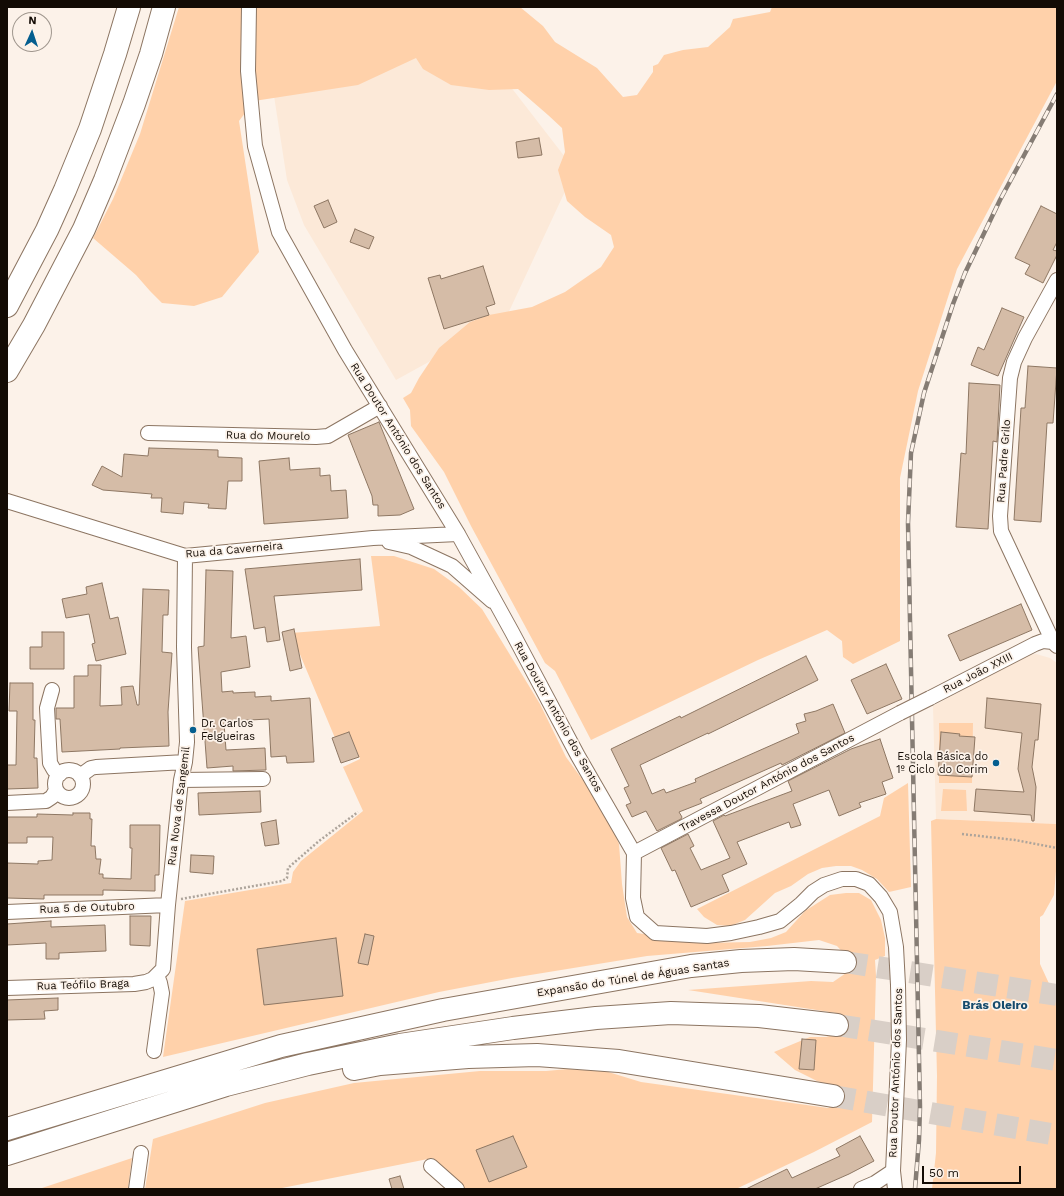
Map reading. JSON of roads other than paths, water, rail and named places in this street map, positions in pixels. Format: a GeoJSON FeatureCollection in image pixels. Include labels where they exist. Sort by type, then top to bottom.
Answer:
{"type":"FeatureCollection","features":[{"type":"Feature","properties":{"kind":"highway"},"geometry":{"type":"LineString","coordinates":[[7,306],[47,230],[84,143],[129,7]]}},
{"type":"Feature","properties":{"kind":"highway"},"geometry":{"type":"LineString","coordinates":[[7,371],[42,311],[84,230],[132,111],[151,54],[164,7]]}},
{"type":"Feature","properties":{"kind":"highway","name":"Expansão do Túnel de Águas Santas"},"geometry":{"type":"LineString","coordinates":[[7,1129],[281,1046],[443,1010],[692,966],[741,961],[794,959],[845,962]]}},
{"type":"Feature","properties":{"kind":"highway"},"geometry":{"type":"LineString","coordinates":[[7,1154],[226,1085],[308,1064],[407,1044],[513,1028],[596,1018],[671,1014],[759,1016],[837,1025]]}},
{"type":"Feature","properties":{"kind":"highway"},"geometry":{"type":"LineString","coordinates":[[7,1169],[166,1116],[233,1097],[298,1080],[380,1064],[468,1057],[537,1055],[619,1061],[833,1096]]}},
{"type":"Feature","properties":{"kind":"street","name":"Rua Doutor António dos Santos"},"geometry":{"type":"LineString","coordinates":[[249,7],[248,71],[255,146],[279,232],[345,350],[458,534],[499,607],[578,756],[634,853],[633,898],[637,917],[655,933],[707,936],[730,933],[780,921],[813,892],[824,885],[842,879],[856,879],[869,884],[881,897],[890,912],[896,947],[898,985],[899,1040],[893,1171],[896,1189]]}},
{"type":"Feature","properties":{"kind":"street","name":"Rua Padre Grilo"},"geometry":{"type":"LineString","coordinates":[[1055,644],[1001,531],[1000,516],[1010,378],[1014,362],[1025,338],[1057,280]]}},
{"type":"Feature","properties":{"kind":"street","name":"Rua do Mourelo"},"geometry":{"type":"LineString","coordinates":[[148,433],[328,436],[380,406]]}},
{"type":"Feature","properties":{"kind":"street","name":"Rua da Caverneira"},"geometry":{"type":"LineString","coordinates":[[7,501],[185,556],[373,538],[458,534]]}},
{"type":"Feature","properties":{"kind":"street","name":"Rua da Caverneira"},"geometry":{"type":"LineString","coordinates":[[373,538],[411,547],[452,566],[499,607]]}},
{"type":"Feature","properties":{"kind":"street","name":"Rua Nova de Sangemil"},"geometry":{"type":"LineString","coordinates":[[157,975],[163,969],[168,902],[181,780],[187,742],[184,646],[185,556]]}},
{"type":"Feature","properties":{"kind":"street","name":"Rua João XXIII"},"geometry":{"type":"LineString","coordinates":[[900,713],[1035,644],[1043,642],[1055,644]]}},
{"type":"Feature","properties":{"kind":"street"},"geometry":{"type":"LineString","coordinates":[[52,690],[47,708],[50,763],[54,770],[60,774]]}},
{"type":"Feature","properties":{"kind":"street","name":"Travessa Doutor António dos Santos"},"geometry":{"type":"LineString","coordinates":[[634,853],[900,713]]}},
{"type":"Feature","properties":{"kind":"street"},"geometry":{"type":"LineString","coordinates":[[80,776],[90,768],[96,767],[184,762]]}},
{"type":"Feature","properties":{"kind":"street"},"geometry":{"type":"LineString","coordinates":[[64,771],[72,771],[80,776],[83,784],[80,793],[76,796],[67,798],[59,794],[56,790],[55,781],[64,771]]}},
{"type":"Feature","properties":{"kind":"street"},"geometry":{"type":"LineString","coordinates":[[181,780],[263,779]]}},
{"type":"Feature","properties":{"kind":"street"},"geometry":{"type":"LineString","coordinates":[[7,803],[46,801],[52,797],[56,790]]}},
{"type":"Feature","properties":{"kind":"street","name":"Rua 5 de Outubro"},"geometry":{"type":"LineString","coordinates":[[7,912],[168,902]]}},
{"type":"Feature","properties":{"kind":"street"},"geometry":{"type":"LineString","coordinates":[[154,1050],[162,993],[157,975]]}},
{"type":"Feature","properties":{"kind":"street","name":"Rua Teófilo Braga"},"geometry":{"type":"LineString","coordinates":[[7,988],[134,984],[146,982],[157,975]]}},
{"type":"Feature","properties":{"kind":"street"},"geometry":{"type":"LineString","coordinates":[[136,1189],[141,1153]]}},
{"type":"Feature","properties":{"kind":"street"},"geometry":{"type":"LineString","coordinates":[[431,1166],[456,1189]]}},
{"type":"Feature","properties":{"kind":"street"},"geometry":{"type":"LineString","coordinates":[[861,1189],[875,1183],[893,1171]]}},
{"type":"Feature","properties":{"kind":"tunnel"},"geometry":{"type":"LineString","coordinates":[[845,962],[1057,995]]}},
{"type":"Feature","properties":{"kind":"tunnel"},"geometry":{"type":"LineString","coordinates":[[837,1025],[1057,1060]]}},
{"type":"Feature","properties":{"kind":"tunnel"},"geometry":{"type":"LineString","coordinates":[[833,1096],[1057,1135]]}},
{"type":"Feature","properties":{"kind":"railway"},"geometry":{"type":"LineString","coordinates":[[915,1189],[920,1107],[908,523],[911,453],[924,393],[953,304],[965,273],[1000,200],[1057,94]]}},
{"type":"Feature","properties":{"kind":"place","name":"Dr. Carlos Felgueiras"},"geometry":{"type":"Point","coordinates":[193,730]}},
{"type":"Feature","properties":{"kind":"place","name":"Escola Básica do 1º Ciclo do Corim"},"geometry":{"type":"Point","coordinates":[996,763]}},
{"type":"Feature","properties":{"kind":"district","name":"Brás Oleiro"},"geometry":{"type":"Point","coordinates":[995,1005]}}]}
